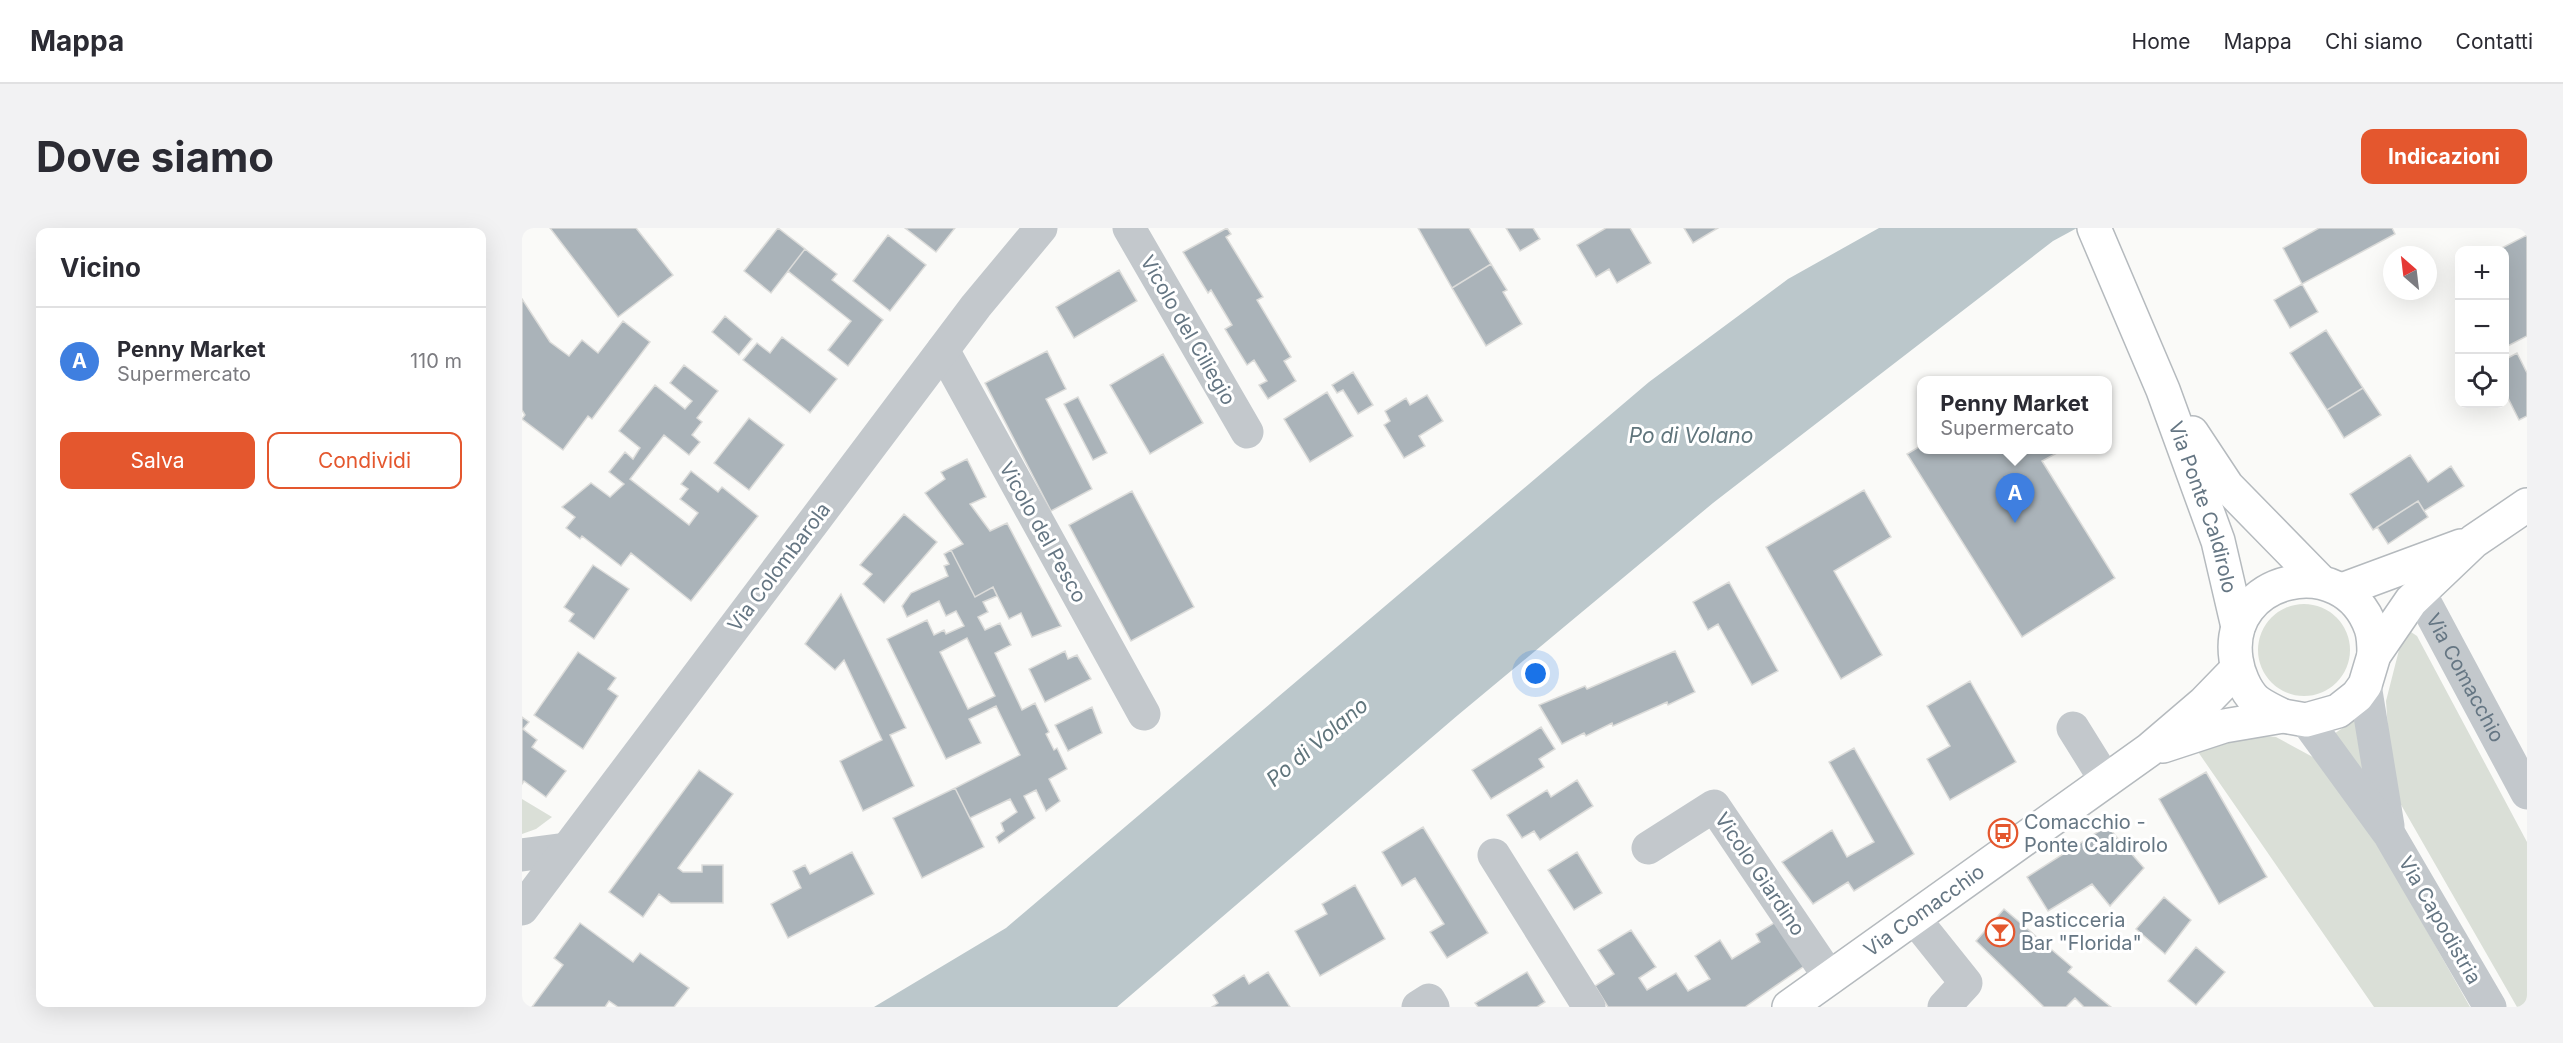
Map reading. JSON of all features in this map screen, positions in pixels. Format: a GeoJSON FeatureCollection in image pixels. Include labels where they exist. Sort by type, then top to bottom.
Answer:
{"type":"FeatureCollection","features":[{"type":"Feature","properties":{"kind":"main road","name":"Via Ponte Caldirolo"},"geometry":{"type":"LineString","coordinates":[[2094,228],[2163,390],[2218,542],[2238,627]]}},
{"type":"Feature","properties":{"kind":"main road","name":"Via Ponte Caldirolo"},"geometry":{"type":"LineString","coordinates":[[2163,390],[2227,486],[2331,585]]}},
{"type":"Feature","properties":{"kind":"main road","name":"Via Comacchio"},"geometry":{"type":"LineString","coordinates":[[2150,750],[2224,726],[2338,711],[2357,696],[2411,601],[2474,541],[2527,505]]}},
{"type":"Feature","properties":{"kind":"main road","name":"Via Comacchio"},"geometry":{"type":"LineString","coordinates":[[2294,718],[2256,701],[2247,691],[2237,669],[2234,649],[2238,627],[2253,602],[2265,591],[2288,582],[2331,585],[2474,541]]}},
{"type":"Feature","properties":{"kind":"main road"},"geometry":{"type":"LineString","coordinates":[[2331,585],[2353,599],[2367,618],[2372,631],[2370,670]]}},
{"type":"Feature","properties":{"kind":"main road","name":"Via Comacchio"},"geometry":{"type":"LineString","coordinates":[[1789,1007],[2150,750],[2204,703],[2237,669]]}},
{"type":"Feature","properties":{"kind":"street","name":"Via Colombarola"},"geometry":{"type":"LineString","coordinates":[[522,909],[943,350],[1041,228]]}},
{"type":"Feature","properties":{"kind":"street","name":"Vicolo del Ciliegio"},"geometry":{"type":"LineString","coordinates":[[1129,228],[1247,432]]}},
{"type":"Feature","properties":{"kind":"street","name":"Vicolo del Pesco"},"geometry":{"type":"LineString","coordinates":[[943,350],[1144,714]]}},
{"type":"Feature","properties":{"kind":"street","name":"Via Comacchio"},"geometry":{"type":"LineString","coordinates":[[2420,593],[2527,793]]}},
{"type":"Feature","properties":{"kind":"street","name":"Via Capodistria"},"geometry":{"type":"LineString","coordinates":[[2370,670],[2389,834]]}},
{"type":"Feature","properties":{"kind":"street","name":"Via Capodistria"},"geometry":{"type":"LineString","coordinates":[[2294,718],[2389,834],[2490,1007]]}},
{"type":"Feature","properties":{"kind":"street"},"geometry":{"type":"LineString","coordinates":[[2073,728],[2106,781]]}},
{"type":"Feature","properties":{"kind":"street","name":"Vicolo Giardino"},"geometry":{"type":"LineString","coordinates":[[1648,848],[1714,806],[1830,978]]}},
{"type":"Feature","properties":{"kind":"street"},"geometry":{"type":"LineString","coordinates":[[522,855],[566,849]]}},
{"type":"Feature","properties":{"kind":"street"},"geometry":{"type":"LineString","coordinates":[[1494,855],[1589,1007]]}},
{"type":"Feature","properties":{"kind":"street"},"geometry":{"type":"LineString","coordinates":[[1914,918],[1966,983],[1944,1007]]}},
{"type":"Feature","properties":{"kind":"street"},"geometry":{"type":"LineString","coordinates":[[1418,1007],[1429,1000],[1433,1007]]}},
{"type":"Feature","properties":{"kind":"shaded area"},"geometry":{"type":"Polygon","coordinates":[[[2295,604],[2313,604],[2330,611],[2343,624],[2350,641],[2350,659],[2343,676],[2330,689],[2313,696],[2295,696],[2278,689],[2265,676],[2258,659],[2258,641],[2265,624],[2278,611],[2295,604]]]}},
{"type":"Feature","properties":{"kind":"shaded area"},"geometry":{"type":"Polygon","coordinates":[[[2408,630],[2417,636],[2527,842],[2527,1007],[2517,1007],[2392,789],[2386,701],[2400,646],[2408,630]]]}},
{"type":"Feature","properties":{"kind":"shaded area"},"geometry":{"type":"Polygon","coordinates":[[[2363,714],[2370,786],[2328,738],[2363,714]]]}},
{"type":"Feature","properties":{"kind":"shaded area"},"geometry":{"type":"Polygon","coordinates":[[[2242,734],[2276,737],[2322,762],[2388,862],[2470,1007],[2374,1007],[2194,746],[2242,734]]]}},
{"type":"Feature","properties":{"kind":"shaded area"},"geometry":{"type":"Polygon","coordinates":[[[522,799],[552,817],[536,829],[522,834],[522,799]]]}},
{"type":"Feature","properties":{"kind":"water","name":"Po di Volano"},"geometry":{"type":"Polygon","coordinates":[[[1879,228],[2077,228],[2053,241],[1713,503],[1458,715],[1117,1007],[874,1007],[1006,928],[1649,382],[1788,279],[1879,228]]]}},
{"type":"Feature","properties":{"kind":"building"},"geometry":{"type":"Polygon","coordinates":[[[550,228],[636,228],[673,275],[618,317],[550,228]]]}},
{"type":"Feature","properties":{"kind":"building"},"geometry":{"type":"Polygon","coordinates":[[[778,228],[805,249],[771,293],[744,271],[778,228]]]}},
{"type":"Feature","properties":{"kind":"building"},"geometry":{"type":"Polygon","coordinates":[[[905,228],[955,228],[936,252],[905,228]]]}},
{"type":"Feature","properties":{"kind":"building"},"geometry":{"type":"Polygon","coordinates":[[[1227,228],[1231,234],[1226,237],[1263,297],[1257,300],[1291,357],[1284,361],[1296,381],[1268,399],[1259,385],[1267,381],[1254,360],[1247,365],[1225,329],[1232,325],[1211,290],[1208,293],[1183,252],[1227,228]]]}},
{"type":"Feature","properties":{"kind":"building"},"geometry":{"type":"Polygon","coordinates":[[[1418,228],[1469,228],[1491,264],[1452,288],[1418,228]]]}},
{"type":"Feature","properties":{"kind":"building"},"geometry":{"type":"Polygon","coordinates":[[[1506,228],[1533,228],[1540,239],[1520,251],[1506,228]]]}},
{"type":"Feature","properties":{"kind":"building"},"geometry":{"type":"Polygon","coordinates":[[[1606,228],[1630,228],[1651,263],[1617,283],[1609,269],[1596,277],[1577,245],[1606,228]]]}},
{"type":"Feature","properties":{"kind":"building"},"geometry":{"type":"Polygon","coordinates":[[[1684,228],[1718,228],[1693,243],[1684,228]]]}},
{"type":"Feature","properties":{"kind":"building"},"geometry":{"type":"Polygon","coordinates":[[[2319,228],[2392,228],[2395,234],[2302,284],[2283,248],[2319,228]]]}},
{"type":"Feature","properties":{"kind":"building"},"geometry":{"type":"Polygon","coordinates":[[[888,235],[926,265],[890,311],[853,281],[888,235]]]}},
{"type":"Feature","properties":{"kind":"building"},"geometry":{"type":"Polygon","coordinates":[[[2527,235],[2527,336],[2509,345],[2509,246],[2506,246],[2527,235]]]}},
{"type":"Feature","properties":{"kind":"building"},"geometry":{"type":"Polygon","coordinates":[[[805,249],[837,274],[832,280],[883,320],[848,366],[828,350],[851,321],[788,271],[805,249]]]}},
{"type":"Feature","properties":{"kind":"building"},"geometry":{"type":"Polygon","coordinates":[[[1491,264],[1507,290],[1503,292],[1522,324],[1486,346],[1452,288],[1491,264]]]}},
{"type":"Feature","properties":{"kind":"building"},"geometry":{"type":"Polygon","coordinates":[[[1119,270],[1137,301],[1074,338],[1056,307],[1119,270]]]}},
{"type":"Feature","properties":{"kind":"building"},"geometry":{"type":"Polygon","coordinates":[[[2302,284],[2318,312],[2290,328],[2274,300],[2302,284]]]}},
{"type":"Feature","properties":{"kind":"building"},"geometry":{"type":"Polygon","coordinates":[[[522,299],[550,342],[569,356],[582,340],[598,353],[623,321],[650,342],[592,419],[588,416],[563,450],[522,419],[525,415],[522,410],[522,299]]]}},
{"type":"Feature","properties":{"kind":"building"},"geometry":{"type":"Polygon","coordinates":[[[725,316],[752,339],[739,355],[712,332],[725,316]]]}},
{"type":"Feature","properties":{"kind":"building"},"geometry":{"type":"Polygon","coordinates":[[[2326,330],[2363,388],[2327,410],[2290,353],[2326,330]]]}},
{"type":"Feature","properties":{"kind":"building"},"geometry":{"type":"Polygon","coordinates":[[[782,337],[837,379],[810,413],[743,360],[757,343],[770,353],[782,337]]]}},
{"type":"Feature","properties":{"kind":"building"},"geometry":{"type":"Polygon","coordinates":[[[1047,351],[1066,389],[1046,399],[1092,489],[1051,511],[985,383],[1047,351]]]}},
{"type":"Feature","properties":{"kind":"building"},"geometry":{"type":"Polygon","coordinates":[[[2517,353],[2527,373],[2527,416],[2519,420],[2509,400],[2509,357],[2517,353]]]}},
{"type":"Feature","properties":{"kind":"building"},"geometry":{"type":"Polygon","coordinates":[[[1163,354],[1203,423],[1150,454],[1110,385],[1163,354]]]}},
{"type":"Feature","properties":{"kind":"building"},"geometry":{"type":"Polygon","coordinates":[[[684,365],[718,391],[697,418],[702,422],[692,435],[700,442],[689,455],[664,435],[630,479],[689,525],[698,513],[680,499],[688,489],[681,484],[691,471],[718,492],[722,487],[758,516],[691,601],[631,553],[621,566],[582,536],[580,539],[566,528],[575,517],[562,507],[591,483],[610,497],[624,484],[609,472],[625,452],[633,459],[640,448],[619,431],[655,385],[685,409],[692,401],[670,383],[684,365]]]}},
{"type":"Feature","properties":{"kind":"building"},"geometry":{"type":"Polygon","coordinates":[[[1353,372],[1373,405],[1358,414],[1343,390],[1337,393],[1332,385],[1353,372]]]}},
{"type":"Feature","properties":{"kind":"building"},"geometry":{"type":"Polygon","coordinates":[[[2363,388],[2381,415],[2344,438],[2327,410],[2363,388]]]}},
{"type":"Feature","properties":{"kind":"building"},"geometry":{"type":"Polygon","coordinates":[[[1327,392],[1353,436],[1310,462],[1284,419],[1327,392]]]}},
{"type":"Feature","properties":{"kind":"building"},"geometry":{"type":"Polygon","coordinates":[[[1427,395],[1443,421],[1419,436],[1425,446],[1404,458],[1384,425],[1390,421],[1385,411],[1406,398],[1410,405],[1427,395]]]}},
{"type":"Feature","properties":{"kind":"building"},"geometry":{"type":"Polygon","coordinates":[[[1078,397],[1107,453],[1093,460],[1064,404],[1078,397]]]}},
{"type":"Feature","properties":{"kind":"building"},"geometry":{"type":"Polygon","coordinates":[[[749,418],[784,445],[749,490],[714,463],[749,418]]]}},
{"type":"Feature","properties":{"kind":"building"},"geometry":{"type":"Polygon","coordinates":[[[1917,448],[1917,454],[2055,454],[2042,461],[2115,578],[2022,637],[1907,454],[1917,448]]]}},
{"type":"Feature","properties":{"kind":"building"},"geometry":{"type":"Polygon","coordinates":[[[2410,455],[2428,482],[2451,466],[2464,486],[2424,511],[2418,501],[2373,530],[2350,494],[2410,455]]]}},
{"type":"Feature","properties":{"kind":"building"},"geometry":{"type":"Polygon","coordinates":[[[967,459],[986,497],[970,504],[990,531],[1007,523],[1061,626],[1032,637],[1021,613],[1009,619],[993,587],[975,597],[951,550],[963,544],[925,493],[945,479],[941,472],[967,459]]]}},
{"type":"Feature","properties":{"kind":"building"},"geometry":{"type":"Polygon","coordinates":[[[1864,490],[1891,537],[1834,571],[1882,655],[1841,679],[1766,547],[1864,490]]]}},
{"type":"Feature","properties":{"kind":"building"},"geometry":{"type":"Polygon","coordinates":[[[1132,491],[1194,607],[1131,641],[1069,525],[1132,491]]]}},
{"type":"Feature","properties":{"kind":"building"},"geometry":{"type":"Polygon","coordinates":[[[2418,501],[2428,517],[2388,544],[2377,527],[2418,501]]]}},
{"type":"Feature","properties":{"kind":"building"},"geometry":{"type":"Polygon","coordinates":[[[904,514],[937,542],[884,603],[863,584],[872,574],[860,565],[904,514]]]}},
{"type":"Feature","properties":{"kind":"building"},"geometry":{"type":"Polygon","coordinates":[[[951,550],[975,597],[993,587],[997,596],[983,602],[988,612],[978,617],[985,630],[1000,623],[1011,645],[995,653],[1022,710],[1035,703],[1049,732],[1046,734],[1054,750],[1057,748],[1067,769],[1049,779],[1060,801],[1046,811],[1036,790],[1024,796],[1035,818],[999,843],[996,837],[1004,831],[1001,823],[1017,812],[1010,799],[970,818],[955,788],[1020,755],[996,706],[969,719],[981,743],[946,759],[887,639],[927,620],[934,635],[944,630],[946,634],[964,626],[956,611],[946,616],[939,601],[907,617],[902,606],[911,593],[948,576],[944,566],[949,564],[944,554],[951,550]],[[967,638],[940,652],[968,709],[995,696],[967,638]]]}},
{"type":"Feature","properties":{"kind":"building"},"geometry":{"type":"Polygon","coordinates":[[[593,565],[629,589],[594,639],[569,621],[574,614],[564,607],[593,565]]]}},
{"type":"Feature","properties":{"kind":"building"},"geometry":{"type":"Polygon","coordinates":[[[1729,582],[1778,671],[1752,685],[1718,624],[1708,630],[1693,602],[1729,582]]]}},
{"type":"Feature","properties":{"kind":"building"},"geometry":{"type":"Polygon","coordinates":[[[841,594],[906,728],[890,735],[914,786],[863,811],[840,761],[882,740],[844,660],[835,670],[805,644],[841,594]]]}},
{"type":"Feature","properties":{"kind":"building"},"geometry":{"type":"Polygon","coordinates":[[[1065,651],[1068,659],[1077,655],[1091,679],[1045,702],[1029,669],[1065,651]]]}},
{"type":"Feature","properties":{"kind":"building"},"geometry":{"type":"Polygon","coordinates":[[[1675,651],[1695,692],[1668,705],[1667,702],[1613,726],[1612,723],[1586,736],[1584,733],[1562,744],[1539,705],[1585,686],[1587,689],[1675,651]]]}},
{"type":"Feature","properties":{"kind":"building"},"geometry":{"type":"Polygon","coordinates":[[[578,652],[616,678],[608,689],[618,696],[583,749],[534,715],[578,652]]]}},
{"type":"Feature","properties":{"kind":"building"},"geometry":{"type":"Polygon","coordinates":[[[1970,681],[2016,762],[1950,800],[1927,759],[1950,746],[1927,706],[1970,681]]]}},
{"type":"Feature","properties":{"kind":"building"},"geometry":{"type":"Polygon","coordinates":[[[1092,707],[1102,733],[1068,751],[1055,725],[1092,707]]]}},
{"type":"Feature","properties":{"kind":"building"},"geometry":{"type":"Polygon","coordinates":[[[522,717],[529,722],[523,729],[537,740],[532,747],[566,771],[546,797],[524,781],[522,784],[522,717]]]}},
{"type":"Feature","properties":{"kind":"building"},"geometry":{"type":"Polygon","coordinates":[[[1541,727],[1555,749],[1539,759],[1544,767],[1491,799],[1472,770],[1541,727]]]}},
{"type":"Feature","properties":{"kind":"building"},"geometry":{"type":"Polygon","coordinates":[[[1854,748],[1914,854],[1854,891],[1848,882],[1813,904],[1782,862],[1832,830],[1847,857],[1874,842],[1829,762],[1854,748]]]}},
{"type":"Feature","properties":{"kind":"building"},"geometry":{"type":"Polygon","coordinates":[[[699,770],[733,794],[678,868],[683,872],[702,872],[702,865],[723,865],[723,903],[671,903],[659,894],[643,917],[609,892],[699,770]]]}},
{"type":"Feature","properties":{"kind":"building"},"geometry":{"type":"Polygon","coordinates":[[[2206,772],[2267,877],[2219,904],[2159,799],[2206,772]]]}},
{"type":"Feature","properties":{"kind":"building"},"geometry":{"type":"Polygon","coordinates":[[[1577,780],[1593,806],[1540,840],[1534,831],[1522,838],[1507,815],[1547,790],[1551,797],[1577,780]]]}},
{"type":"Feature","properties":{"kind":"building"},"geometry":{"type":"Polygon","coordinates":[[[955,788],[984,847],[922,878],[893,818],[955,788]]]}},
{"type":"Feature","properties":{"kind":"building"},"geometry":{"type":"Polygon","coordinates":[[[2107,826],[2144,868],[2110,906],[2092,884],[2048,911],[2027,877],[2107,826]]]}},
{"type":"Feature","properties":{"kind":"building"},"geometry":{"type":"Polygon","coordinates":[[[1423,827],[1488,933],[1447,958],[1430,932],[1444,924],[1415,878],[1402,886],[1382,852],[1423,827]]]}},
{"type":"Feature","properties":{"kind":"building"},"geometry":{"type":"Polygon","coordinates":[[[852,852],[874,894],[788,938],[771,904],[801,888],[793,871],[805,865],[810,874],[852,852]]]}},
{"type":"Feature","properties":{"kind":"building"},"geometry":{"type":"Polygon","coordinates":[[[1577,852],[1602,893],[1574,910],[1548,870],[1577,852]]]}},
{"type":"Feature","properties":{"kind":"building"},"geometry":{"type":"Polygon","coordinates":[[[1355,885],[1385,939],[1320,976],[1295,931],[1327,914],[1322,904],[1355,885]]]}},
{"type":"Feature","properties":{"kind":"building"},"geometry":{"type":"Polygon","coordinates":[[[2164,897],[2191,920],[2165,954],[2136,929],[2164,897]]]}},
{"type":"Feature","properties":{"kind":"building"},"geometry":{"type":"Polygon","coordinates":[[[2004,909],[2072,967],[2068,972],[2111,1007],[2084,1007],[2075,998],[2066,1007],[2044,1007],[1976,941],[2004,909]]]}},
{"type":"Feature","properties":{"kind":"building"},"geometry":{"type":"Polygon","coordinates":[[[1784,917],[1810,962],[1745,1007],[1608,1007],[1595,986],[1614,974],[1598,950],[1631,930],[1656,967],[1639,978],[1647,990],[1676,973],[1688,991],[1710,979],[1695,956],[1720,940],[1732,959],[1760,942],[1756,934],[1784,917]]]}},
{"type":"Feature","properties":{"kind":"building"},"geometry":{"type":"Polygon","coordinates":[[[580,923],[633,962],[640,953],[689,988],[674,1007],[618,1007],[609,1001],[605,1007],[532,1007],[563,965],[554,958],[580,923]]]}},
{"type":"Feature","properties":{"kind":"building"},"geometry":{"type":"Polygon","coordinates":[[[2196,947],[2225,972],[2196,1005],[2168,981],[2196,947]]]}},
{"type":"Feature","properties":{"kind":"building"},"geometry":{"type":"Polygon","coordinates":[[[1268,972],[1290,1007],[1212,1007],[1218,1003],[1213,995],[1244,975],[1249,984],[1268,972]]]}},
{"type":"Feature","properties":{"kind":"building"},"geometry":{"type":"Polygon","coordinates":[[[1527,972],[1545,1002],[1537,1007],[1478,1007],[1475,1003],[1527,972]]]}},
{"type":"Feature","properties":{"kind":"place","name":"Penny Market"},"geometry":{"type":"Point","coordinates":[2015,523]}},
{"type":"Feature","properties":{"kind":"place","name":"Comacchio - Ponte Caldirolo"},"geometry":{"type":"Point","coordinates":[2003,833]}},
{"type":"Feature","properties":{"kind":"place","name":"Pasticceria Bar \"Florida\""},"geometry":{"type":"Point","coordinates":[2000,932]}}]}
